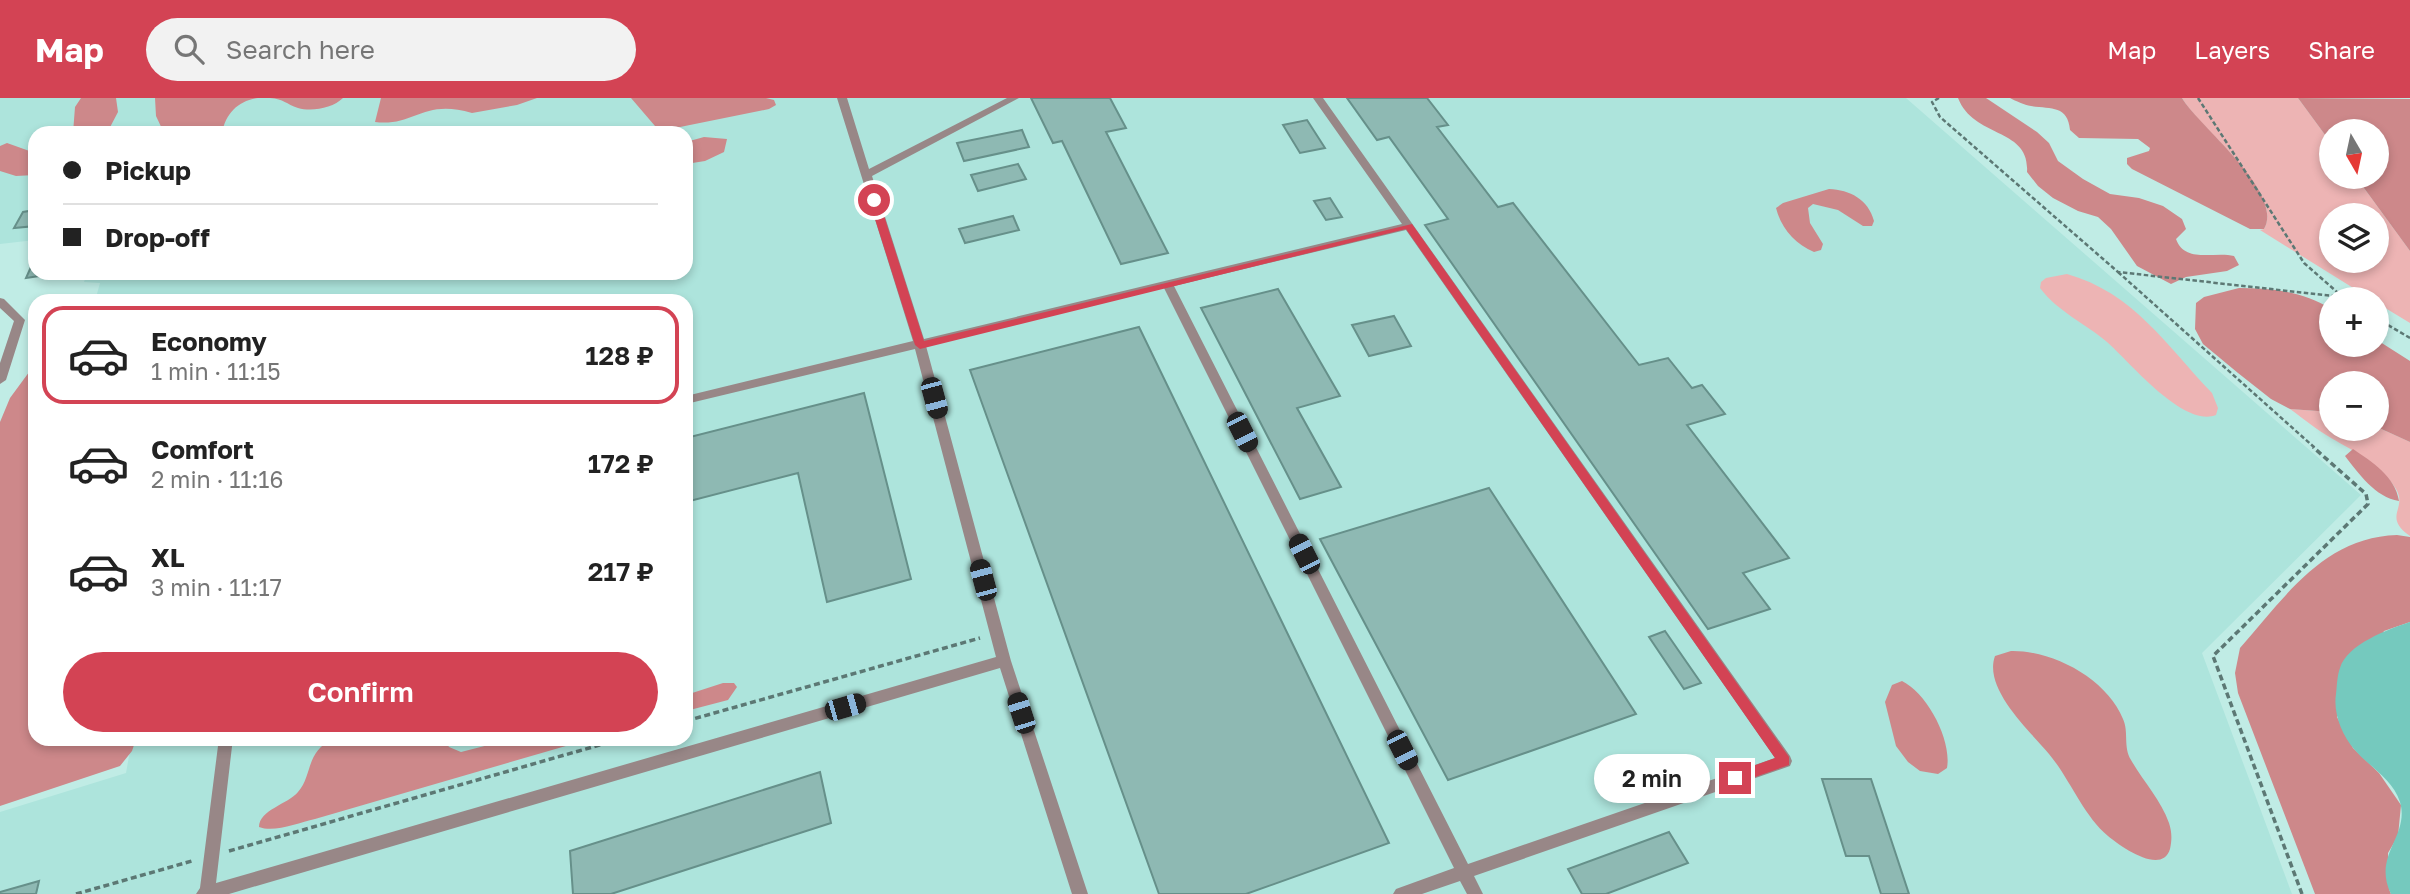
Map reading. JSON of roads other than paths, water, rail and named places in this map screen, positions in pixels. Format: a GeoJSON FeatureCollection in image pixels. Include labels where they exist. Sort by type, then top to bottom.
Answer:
{"type":"FeatureCollection","features":[{"type":"Feature","properties":{"kind":"lane"},"geometry":{"type":"LineString","coordinates":[[842,98],[920,345],[1004,661],[1080,894]]}},
{"type":"Feature","properties":{"kind":"lane"},"geometry":{"type":"LineString","coordinates":[[866,175],[1014,98]]}},
{"type":"Feature","properties":{"kind":"lane"},"geometry":{"type":"LineString","coordinates":[[1318,98],[1785,761],[1401,894]]}},
{"type":"Feature","properties":{"kind":"lane"},"geometry":{"type":"LineString","coordinates":[[693,399],[1408,226]]}},
{"type":"Feature","properties":{"kind":"lane"},"geometry":{"type":"LineString","coordinates":[[1168,285],[1475,894]]}},
{"type":"Feature","properties":{"kind":"lane"},"geometry":{"type":"LineString","coordinates":[[0,302],[20,320],[0,380]]}},
{"type":"Feature","properties":{"kind":"lane"},"geometry":{"type":"LineString","coordinates":[[225,746],[206,894],[1004,661]]}}]}
